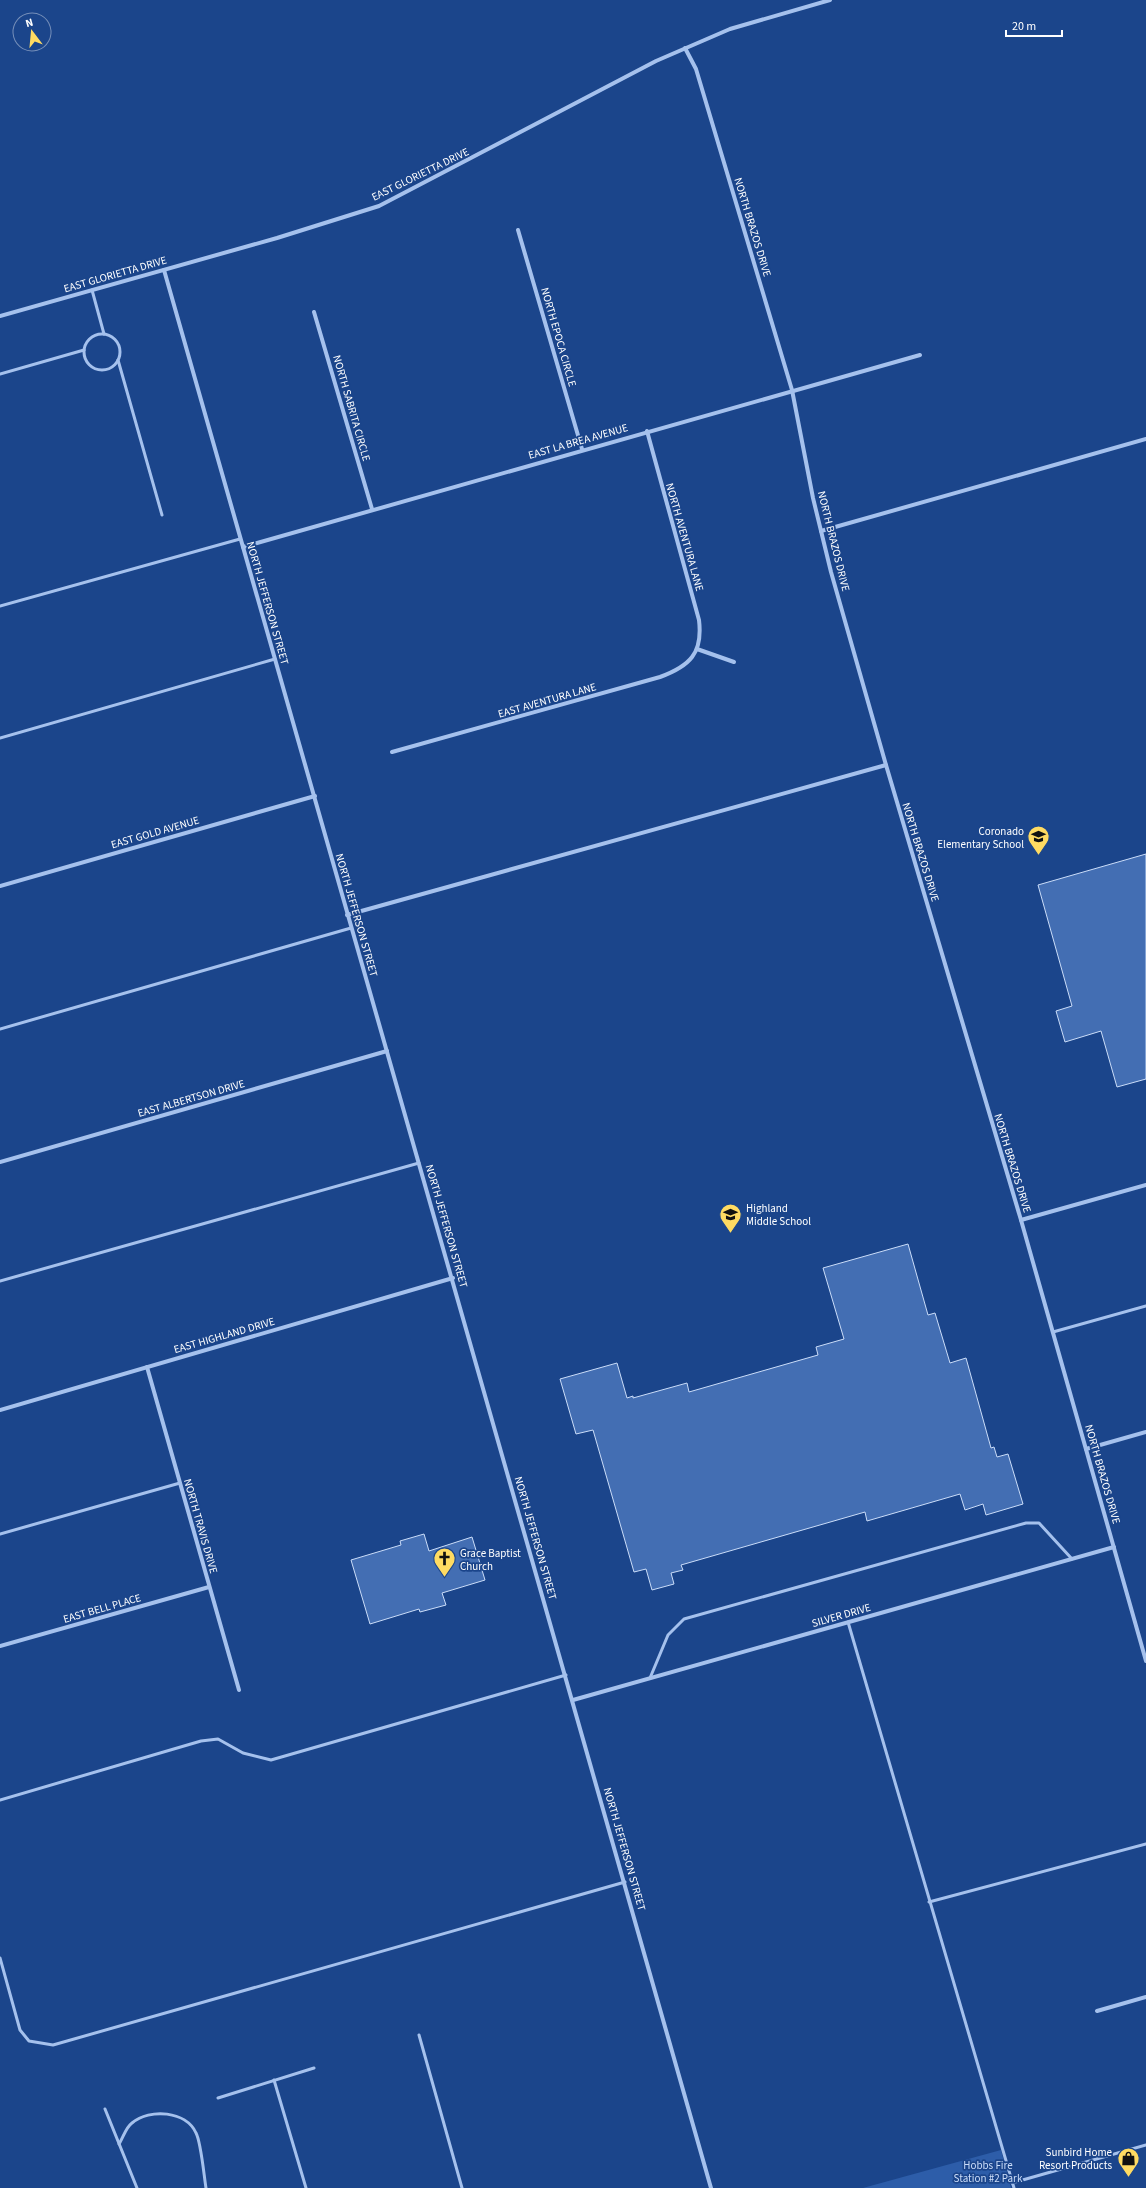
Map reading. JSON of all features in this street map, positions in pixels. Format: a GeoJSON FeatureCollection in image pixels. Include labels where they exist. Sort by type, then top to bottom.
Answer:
{"type":"FeatureCollection","features":[{"type":"Feature","properties":{"kind":"street","name":"EAST GLORIETTA DRIVE"},"geometry":{"type":"LineString","coordinates":[[0,316],[276,238],[379,206],[656,61],[730,29],[830,0]]}},
{"type":"Feature","properties":{"kind":"street","name":"NORTH BRAZOS DRIVE"},"geometry":{"type":"LineString","coordinates":[[685,48],[696,68],[792,390],[821,531],[886,765],[1021,1220],[1146,1661]]}},
{"type":"Feature","properties":{"kind":"street","name":"NORTH EPOCA CIRCLE"},"geometry":{"type":"LineString","coordinates":[[518,230],[582,450]]}},
{"type":"Feature","properties":{"kind":"street","name":"NORTH JEFFERSON STREET"},"geometry":{"type":"LineString","coordinates":[[164,270],[315,796],[347,915],[453,1278],[712,2188]]}},
{"type":"Feature","properties":{"kind":"street","name":"NORTH SABRITA CIRCLE"},"geometry":{"type":"LineString","coordinates":[[314,312],[372,509]]}},
{"type":"Feature","properties":{"kind":"street","name":"EAST LA BREA AVENUE"},"geometry":{"type":"LineString","coordinates":[[243,547],[647,431],[920,355]]}},
{"type":"Feature","properties":{"kind":"street","name":"NORTH AVENTURA LANE"},"geometry":{"type":"LineString","coordinates":[[647,431],[699,620],[700,634],[697,649]]}},
{"type":"Feature","properties":{"kind":"street"},"geometry":{"type":"LineString","coordinates":[[821,531],[1146,439]]}},
{"type":"Feature","properties":{"kind":"street"},"geometry":{"type":"LineString","coordinates":[[697,649],[734,662]]}},
{"type":"Feature","properties":{"kind":"street","name":"EAST AVENTURA LANE"},"geometry":{"type":"LineString","coordinates":[[392,752],[660,677],[676,671],[688,662],[697,649]]}},
{"type":"Feature","properties":{"kind":"street"},"geometry":{"type":"LineString","coordinates":[[347,915],[886,765]]}},
{"type":"Feature","properties":{"kind":"street","name":"EAST GOLD AVENUE"},"geometry":{"type":"LineString","coordinates":[[0,886],[315,796]]}},
{"type":"Feature","properties":{"kind":"street","name":"EAST ALBERTSON DRIVE"},"geometry":{"type":"LineString","coordinates":[[0,1162],[387,1051]]}},
{"type":"Feature","properties":{"kind":"street"},"geometry":{"type":"LineString","coordinates":[[1021,1220],[1146,1185]]}},
{"type":"Feature","properties":{"kind":"street","name":"EAST HIGHLAND DRIVE"},"geometry":{"type":"LineString","coordinates":[[0,1410],[453,1278]]}},
{"type":"Feature","properties":{"kind":"street","name":"NORTH TRAVIS DRIVE"},"geometry":{"type":"LineString","coordinates":[[147,1367],[239,1690]]}},
{"type":"Feature","properties":{"kind":"street"},"geometry":{"type":"LineString","coordinates":[[1086,1449],[1146,1432]]}},
{"type":"Feature","properties":{"kind":"street","name":"SILVER DRIVE"},"geometry":{"type":"LineString","coordinates":[[573,1700],[1114,1547]]}},
{"type":"Feature","properties":{"kind":"street","name":"EAST BELL PLACE"},"geometry":{"type":"LineString","coordinates":[[0,1646],[209,1587]]}},
{"type":"Feature","properties":{"kind":"street"},"geometry":{"type":"LineString","coordinates":[[1097,2011],[1146,1997]]}},
{"type":"Feature","properties":{"kind":"lane"},"geometry":{"type":"LineString","coordinates":[[92,290],[104,334]]}},
{"type":"Feature","properties":{"kind":"lane"},"geometry":{"type":"LineString","coordinates":[[118,360],[107,369],[93,368],[88,363],[84,350],[90,338],[104,334],[111,336],[120,346],[118,360],[162,515]]}},
{"type":"Feature","properties":{"kind":"lane"},"geometry":{"type":"LineString","coordinates":[[0,374],[84,350]]}},
{"type":"Feature","properties":{"kind":"lane"},"geometry":{"type":"LineString","coordinates":[[0,606],[240,539]]}},
{"type":"Feature","properties":{"kind":"lane"},"geometry":{"type":"LineString","coordinates":[[0,738],[275,660]]}},
{"type":"Feature","properties":{"kind":"lane"},"geometry":{"type":"LineString","coordinates":[[0,1029],[351,928]]}},
{"type":"Feature","properties":{"kind":"lane"},"geometry":{"type":"LineString","coordinates":[[0,1281],[419,1163]]}},
{"type":"Feature","properties":{"kind":"lane"},"geometry":{"type":"LineString","coordinates":[[1053,1332],[1146,1306]]}},
{"type":"Feature","properties":{"kind":"lane"},"geometry":{"type":"LineString","coordinates":[[0,1534],[180,1483]]}},
{"type":"Feature","properties":{"kind":"lane"},"geometry":{"type":"LineString","coordinates":[[650,1678],[668,1635],[684,1620],[1026,1522],[1039,1523],[1072,1559]]}},
{"type":"Feature","properties":{"kind":"lane"},"geometry":{"type":"LineString","coordinates":[[848,1622],[1014,2188]]}},
{"type":"Feature","properties":{"kind":"lane"},"geometry":{"type":"LineString","coordinates":[[0,1800],[201,1741],[218,1740],[243,1753],[271,1760],[566,1675]]}},
{"type":"Feature","properties":{"kind":"lane"},"geometry":{"type":"LineString","coordinates":[[929,1902],[1146,1844]]}},
{"type":"Feature","properties":{"kind":"lane"},"geometry":{"type":"LineString","coordinates":[[0,1958],[20,2030],[29,2041],[53,2045],[625,1882]]}},
{"type":"Feature","properties":{"kind":"lane"},"geometry":{"type":"LineString","coordinates":[[419,2035],[462,2188]]}},
{"type":"Feature","properties":{"kind":"lane"},"geometry":{"type":"LineString","coordinates":[[218,2098],[314,2068]]}},
{"type":"Feature","properties":{"kind":"lane"},"geometry":{"type":"LineString","coordinates":[[274,2080],[306,2188]]}},
{"type":"Feature","properties":{"kind":"lane"},"geometry":{"type":"LineString","coordinates":[[105,2109],[137,2188]]}},
{"type":"Feature","properties":{"kind":"lane"},"geometry":{"type":"LineString","coordinates":[[119,2144],[131,2123],[149,2115],[163,2114],[182,2117],[196,2133],[206,2188]]}},
{"type":"Feature","properties":{"kind":"lane"},"geometry":{"type":"LineString","coordinates":[[1012,2183],[1146,2145]]}},
{"type":"Feature","properties":{"kind":"green space","name":"Hobbs Fire Station #2 Park"},"geometry":{"type":"Polygon","coordinates":[[[1001,2150],[1011,2188],[863,2188],[1001,2150]]]}},
{"type":"Feature","properties":{"kind":"building"},"geometry":{"type":"Polygon","coordinates":[[[1146,854],[1146,1079],[1117,1087],[1101,1031],[1065,1042],[1056,1011],[1072,1006],[1038,885],[1146,854]]]}},
{"type":"Feature","properties":{"kind":"building"},"geometry":{"type":"Polygon","coordinates":[[[908,1244],[928,1315],[935,1313],[950,1363],[966,1358],[991,1448],[994,1447],[997,1457],[1008,1454],[1023,1504],[986,1515],[983,1504],[965,1510],[960,1494],[867,1521],[865,1512],[681,1565],[683,1570],[671,1573],[674,1584],[652,1590],[646,1569],[634,1572],[593,1430],[576,1434],[560,1379],[617,1363],[627,1398],[633,1396],[633,1398],[687,1383],[689,1392],[818,1355],[816,1347],[844,1339],[823,1268],[908,1244]]]}},
{"type":"Feature","properties":{"kind":"building","name":"Grace Baptist Church"},"geometry":{"type":"Polygon","coordinates":[[[424,1534],[429,1551],[472,1537],[485,1580],[442,1593],[446,1605],[420,1612],[419,1609],[370,1624],[351,1560],[401,1545],[400,1541],[424,1534]]]}},
{"type":"Feature","properties":{"kind":"place","name":"Coronado Elementary School"},"geometry":{"type":"Point","coordinates":[1039,856]}},
{"type":"Feature","properties":{"kind":"place","name":"Highland Middle School"},"geometry":{"type":"Point","coordinates":[731,1234]}},
{"type":"Feature","properties":{"kind":"place","name":"Grace Baptist Church"},"geometry":{"type":"Point","coordinates":[445,1578]}},
{"type":"Feature","properties":{"kind":"place","name":"Sunbird Home Resort Products"},"geometry":{"type":"Point","coordinates":[1128,2178]}}]}
